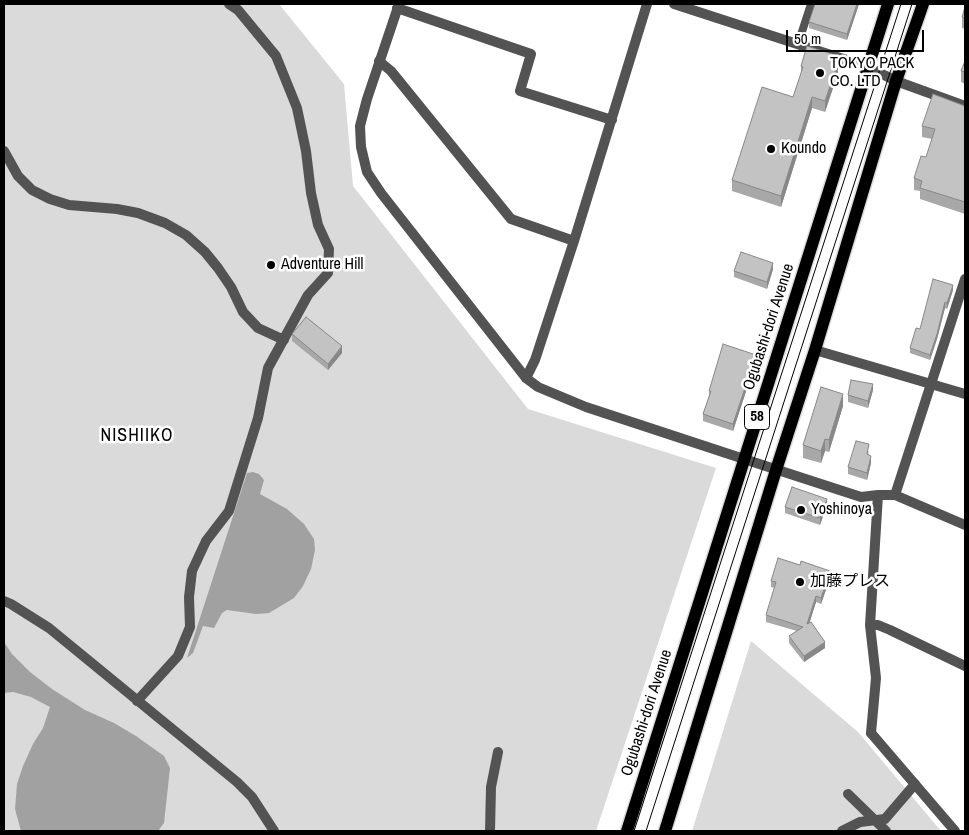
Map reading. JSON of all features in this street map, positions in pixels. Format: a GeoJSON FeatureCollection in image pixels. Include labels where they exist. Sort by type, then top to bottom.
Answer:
{"type":"FeatureCollection","features":[{"type":"Feature","properties":{"kind":"main road","name":"Ogubashi-dori Avenue"},"geometry":{"type":"LineString","coordinates":[[627,831],[888,4]]}},
{"type":"Feature","properties":{"kind":"main road","name":"58"},"geometry":{"type":"LineString","coordinates":[[665,831],[776,470],[815,350],[896,81],[923,4]]}},
{"type":"Feature","properties":{"kind":"street"},"geometry":{"type":"LineString","coordinates":[[137,701],[178,656],[190,627],[189,597],[192,571],[206,541],[229,511],[258,418],[268,368],[308,295],[328,274],[329,249],[318,226],[297,108],[276,56],[238,10],[229,4]]}},
{"type":"Feature","properties":{"kind":"street"},"geometry":{"type":"LineString","coordinates":[[526,378],[535,360],[574,241],[647,4]]}},
{"type":"Feature","properties":{"kind":"street"},"geometry":{"type":"LineString","coordinates":[[674,4],[868,67],[896,81],[965,106]]}},
{"type":"Feature","properties":{"kind":"street"},"geometry":{"type":"LineString","coordinates":[[612,120],[520,91],[532,54],[398,6],[367,99],[360,126],[361,147],[367,172],[381,193],[526,378],[538,388],[586,407],[861,496],[895,495],[965,525]]}},
{"type":"Feature","properties":{"kind":"street"},"geometry":{"type":"LineString","coordinates":[[379,61],[391,71],[511,219],[574,241]]}},
{"type":"Feature","properties":{"kind":"street"},"geometry":{"type":"LineString","coordinates":[[4,151],[18,176],[32,190],[50,200],[69,206],[117,209],[138,213],[165,223],[186,235],[205,252],[218,268],[248,318],[258,328],[284,340]]}},
{"type":"Feature","properties":{"kind":"street"},"geometry":{"type":"LineString","coordinates":[[895,495],[965,279]]}},
{"type":"Feature","properties":{"kind":"street"},"geometry":{"type":"LineString","coordinates":[[815,350],[965,394]]}},
{"type":"Feature","properties":{"kind":"street"},"geometry":{"type":"LineString","coordinates":[[878,495],[870,625],[876,678],[871,734],[955,831]]}},
{"type":"Feature","properties":{"kind":"street"},"geometry":{"type":"LineString","coordinates":[[4,601],[49,628],[237,782],[252,797],[274,831]]}},
{"type":"Feature","properties":{"kind":"street"},"geometry":{"type":"LineString","coordinates":[[870,625],[878,625],[890,630],[965,666]]}},
{"type":"Feature","properties":{"kind":"street"},"geometry":{"type":"LineString","coordinates":[[490,831],[491,787],[498,752]]}},
{"type":"Feature","properties":{"kind":"street"},"geometry":{"type":"LineString","coordinates":[[842,831],[860,822],[885,819],[915,784]]}},
{"type":"Feature","properties":{"kind":"street"},"geometry":{"type":"LineString","coordinates":[[848,794],[886,831]]}},
{"type":"Feature","properties":{"kind":"lane"},"geometry":{"type":"LineString","coordinates":[[798,44],[811,4]]}},
{"type":"Feature","properties":{"kind":"shaded area"},"geometry":{"type":"Polygon","coordinates":[[[4,4],[279,4],[344,84],[353,186],[528,409],[716,468],[596,831],[4,831],[4,4]]]}},
{"type":"Feature","properties":{"kind":"shaded area"},"geometry":{"type":"Polygon","coordinates":[[[247,473],[259,474],[264,480],[260,494],[287,509],[304,524],[314,539],[315,550],[311,569],[303,586],[294,598],[269,613],[256,614],[227,610],[222,613],[214,628],[203,626],[193,653],[187,658],[247,473]]]}},
{"type":"Feature","properties":{"kind":"shaded area"},"geometry":{"type":"Polygon","coordinates":[[[751,641],[858,732],[941,831],[692,831],[751,641]]]}},
{"type":"Feature","properties":{"kind":"shaded area"},"geometry":{"type":"Polygon","coordinates":[[[4,642],[12,654],[30,672],[52,689],[85,710],[114,723],[136,736],[164,756],[170,768],[164,823],[158,831],[21,831],[15,809],[17,784],[33,744],[43,728],[50,707],[31,697],[13,692],[4,693],[4,642]]]}},
{"type":"Feature","properties":{"kind":"building"},"geometry":{"type":"Polygon","coordinates":[[[815,4],[857,4],[847,34],[809,22],[815,4]]]}},
{"type":"Feature","properties":{"kind":"building"},"geometry":{"type":"Polygon","coordinates":[[[965,7],[965,18],[962,17],[965,7]]]}},
{"type":"Feature","properties":{"kind":"building"},"geometry":{"type":"Polygon","coordinates":[[[807,46],[838,56],[838,62],[825,101],[812,97],[781,196],[732,180],[762,87],[793,97],[803,67],[801,66],[807,46]]]}},
{"type":"Feature","properties":{"kind":"building"},"geometry":{"type":"Polygon","coordinates":[[[965,61],[965,72],[961,71],[965,61]]]}},
{"type":"Feature","properties":{"kind":"building"},"geometry":{"type":"Polygon","coordinates":[[[933,94],[965,106],[965,202],[920,188],[922,181],[914,178],[921,156],[926,157],[935,129],[922,126],[933,94]]]}},
{"type":"Feature","properties":{"kind":"building"},"geometry":{"type":"Polygon","coordinates":[[[741,252],[773,263],[767,282],[734,271],[741,252]]]}},
{"type":"Feature","properties":{"kind":"building"},"geometry":{"type":"Polygon","coordinates":[[[933,279],[953,285],[947,303],[945,302],[930,355],[910,348],[916,328],[920,329],[933,279]]]}},
{"type":"Feature","properties":{"kind":"building"},"geometry":{"type":"Polygon","coordinates":[[[306,317],[342,346],[328,364],[292,334],[306,317]]]}},
{"type":"Feature","properties":{"kind":"building"},"geometry":{"type":"Polygon","coordinates":[[[723,344],[756,355],[733,424],[703,414],[723,344]]]}},
{"type":"Feature","properties":{"kind":"building"},"geometry":{"type":"Polygon","coordinates":[[[851,380],[873,384],[868,401],[848,395],[851,380]]]}},
{"type":"Feature","properties":{"kind":"building"},"geometry":{"type":"Polygon","coordinates":[[[821,387],[843,394],[829,440],[825,439],[821,451],[803,445],[821,387]]]}},
{"type":"Feature","properties":{"kind":"building"},"geometry":{"type":"Polygon","coordinates":[[[856,441],[869,444],[867,454],[871,456],[867,473],[848,467],[856,441]]]}},
{"type":"Feature","properties":{"kind":"building"},"geometry":{"type":"Polygon","coordinates":[[[792,487],[827,499],[820,518],[785,507],[792,487]]]}},
{"type":"Feature","properties":{"kind":"building"},"geometry":{"type":"Polygon","coordinates":[[[778,558],[800,565],[801,561],[830,571],[821,598],[816,596],[807,624],[811,622],[825,642],[804,656],[789,636],[803,627],[766,615],[776,582],[771,581],[778,558]]]}},
{"type":"Feature","properties":{"kind":"tram line"},"geometry":{"type":"LineString","coordinates":[[634,831],[901,4]]}},
{"type":"Feature","properties":{"kind":"tram line"},"geometry":{"type":"LineString","coordinates":[[646,831],[912,4]]}},
{"type":"Feature","properties":{"kind":"place","name":"TOKYO PACK CO. LTD"},"geometry":{"type":"Point","coordinates":[820,73]}},
{"type":"Feature","properties":{"kind":"place","name":"Koundo"},"geometry":{"type":"Point","coordinates":[771,149]}},
{"type":"Feature","properties":{"kind":"place","name":"Adventure Hill"},"geometry":{"type":"Point","coordinates":[271,265]}},
{"type":"Feature","properties":{"kind":"place","name":"Yoshinoya"},"geometry":{"type":"Point","coordinates":[801,510]}},
{"type":"Feature","properties":{"kind":"place","name":"加藤プレス"},"geometry":{"type":"Point","coordinates":[800,582]}},
{"type":"Feature","properties":{"kind":"district","name":"NISHIIKO"},"geometry":{"type":"Point","coordinates":[137,436]}}]}
